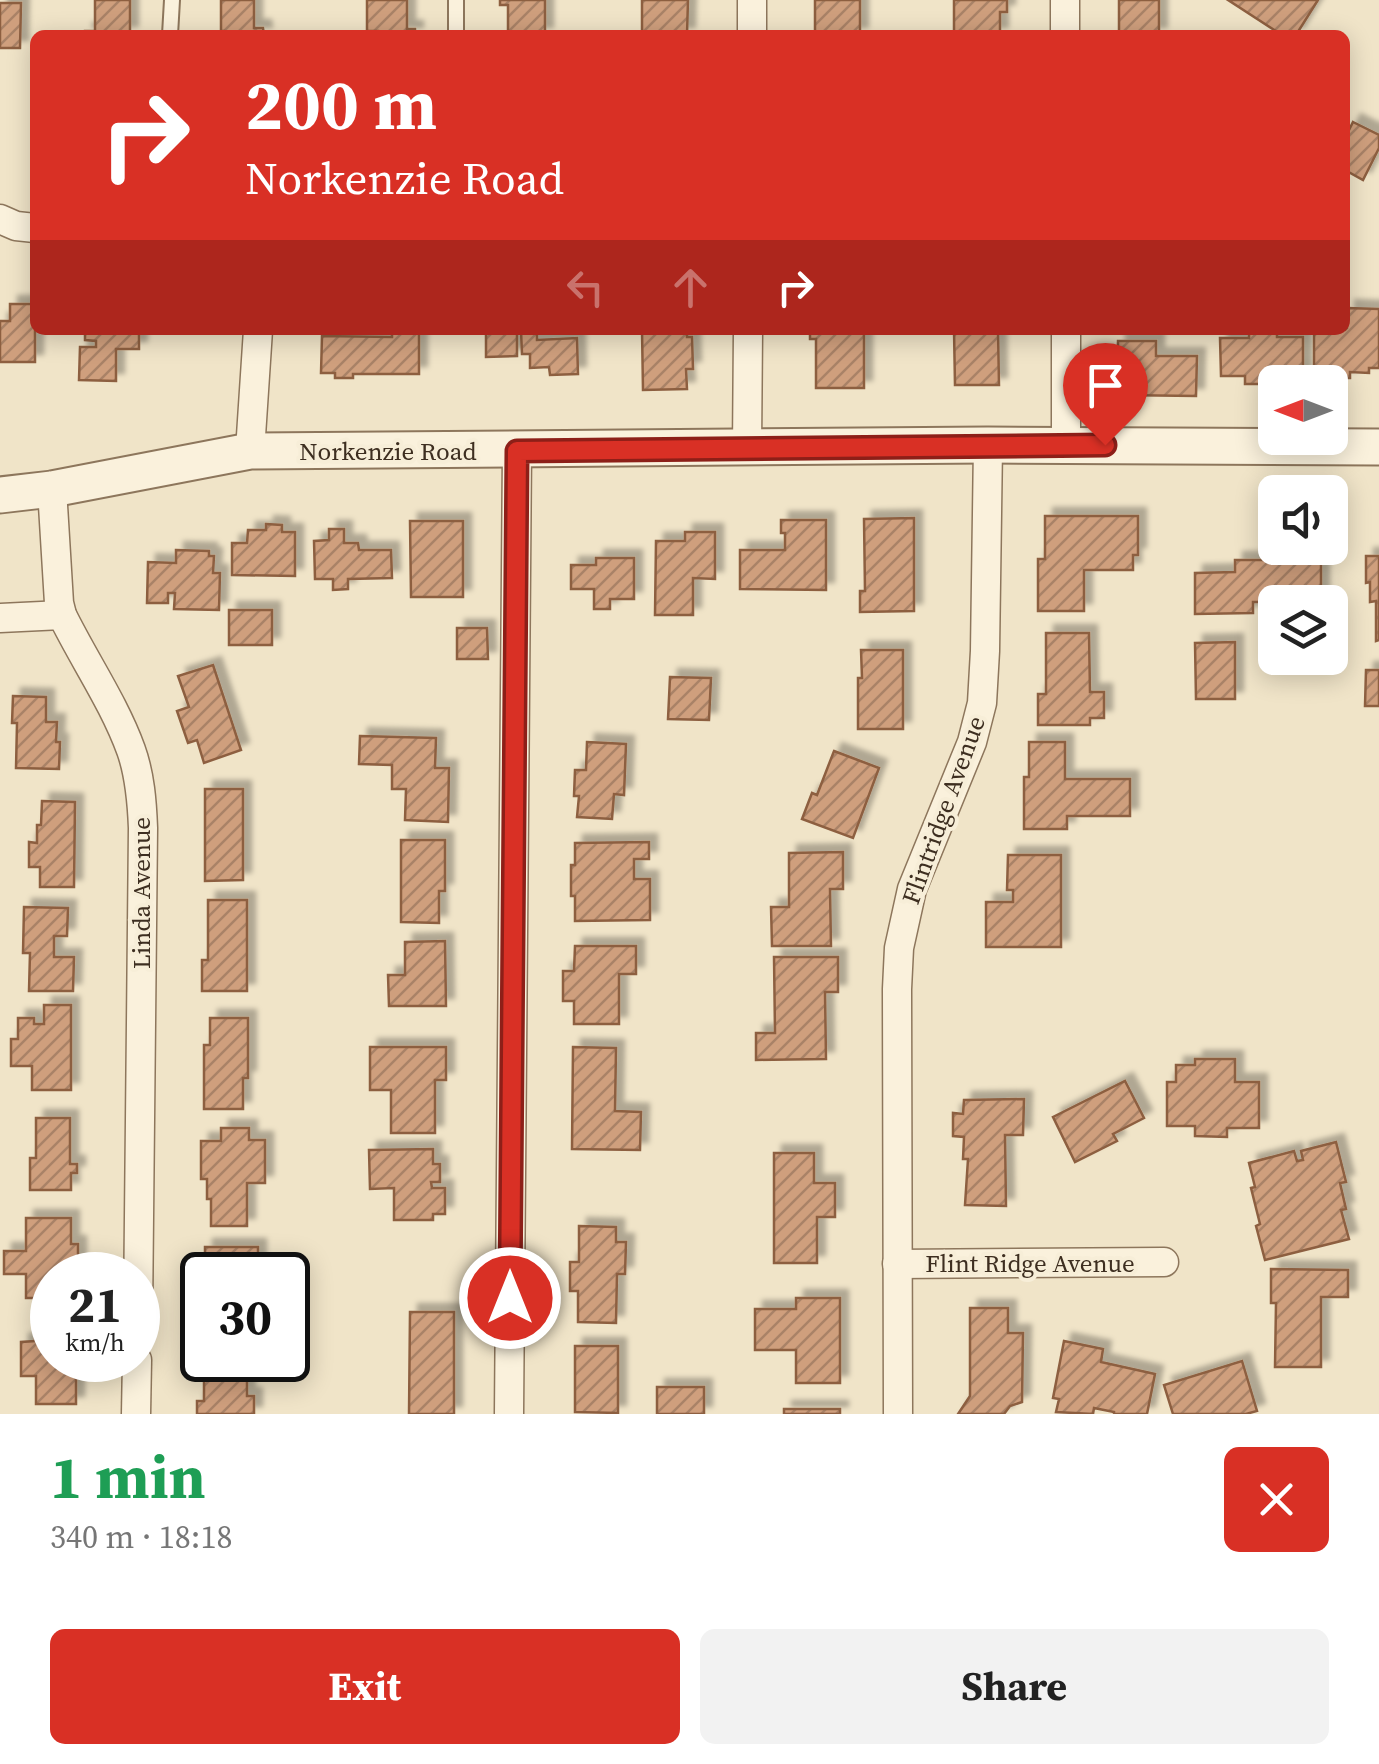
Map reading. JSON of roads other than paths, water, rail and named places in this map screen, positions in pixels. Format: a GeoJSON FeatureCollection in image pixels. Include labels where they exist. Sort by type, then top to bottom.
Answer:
{"type":"FeatureCollection","features":[{"type":"Feature","properties":{"kind":"street"},"geometry":{"type":"LineString","coordinates":[[752,0],[752,30]]}},
{"type":"Feature","properties":{"kind":"street"},"geometry":{"type":"LineString","coordinates":[[1065,0],[1065,30]]}},
{"type":"Feature","properties":{"kind":"street"},"geometry":{"type":"LineString","coordinates":[[2,223],[30,227]]}},
{"type":"Feature","properties":{"kind":"street"},"geometry":{"type":"LineString","coordinates":[[250,451],[258,335]]}},
{"type":"Feature","properties":{"kind":"street"},"geometry":{"type":"LineString","coordinates":[[747,448],[748,335]]}},
{"type":"Feature","properties":{"kind":"street"},"geometry":{"type":"LineString","coordinates":[[1066,335],[1066,445]]}},
{"type":"Feature","properties":{"kind":"street","name":"Norkenzie Road"},"geometry":{"type":"LineString","coordinates":[[0,495],[52,489],[250,451],[988,445],[1379,447]]}},
{"type":"Feature","properties":{"kind":"street","name":"Flintridge Avenue"},"geometry":{"type":"LineString","coordinates":[[898,1414],[899,948],[912,889],[972,742],[982,703],[988,445]]}},
{"type":"Feature","properties":{"kind":"street"},"geometry":{"type":"LineString","coordinates":[[509,1414],[517,451]]}},
{"type":"Feature","properties":{"kind":"street","name":"Linda Avenue"},"geometry":{"type":"LineString","coordinates":[[52,489],[62,616],[125,735],[141,796],[139,1252]]}},
{"type":"Feature","properties":{"kind":"street"},"geometry":{"type":"LineString","coordinates":[[0,618],[62,616]]}},
{"type":"Feature","properties":{"kind":"street","name":"Flint Ridge Avenue"},"geometry":{"type":"LineString","coordinates":[[897,1264],[1164,1262]]}},
{"type":"Feature","properties":{"kind":"street"},"geometry":{"type":"LineString","coordinates":[[136,1414],[137,1382]]}},
{"type":"Feature","properties":{"kind":"lane"},"geometry":{"type":"LineString","coordinates":[[170,30],[172,0]]}},
{"type":"Feature","properties":{"kind":"lane"},"geometry":{"type":"LineString","coordinates":[[456,0],[456,30]]}}]}
